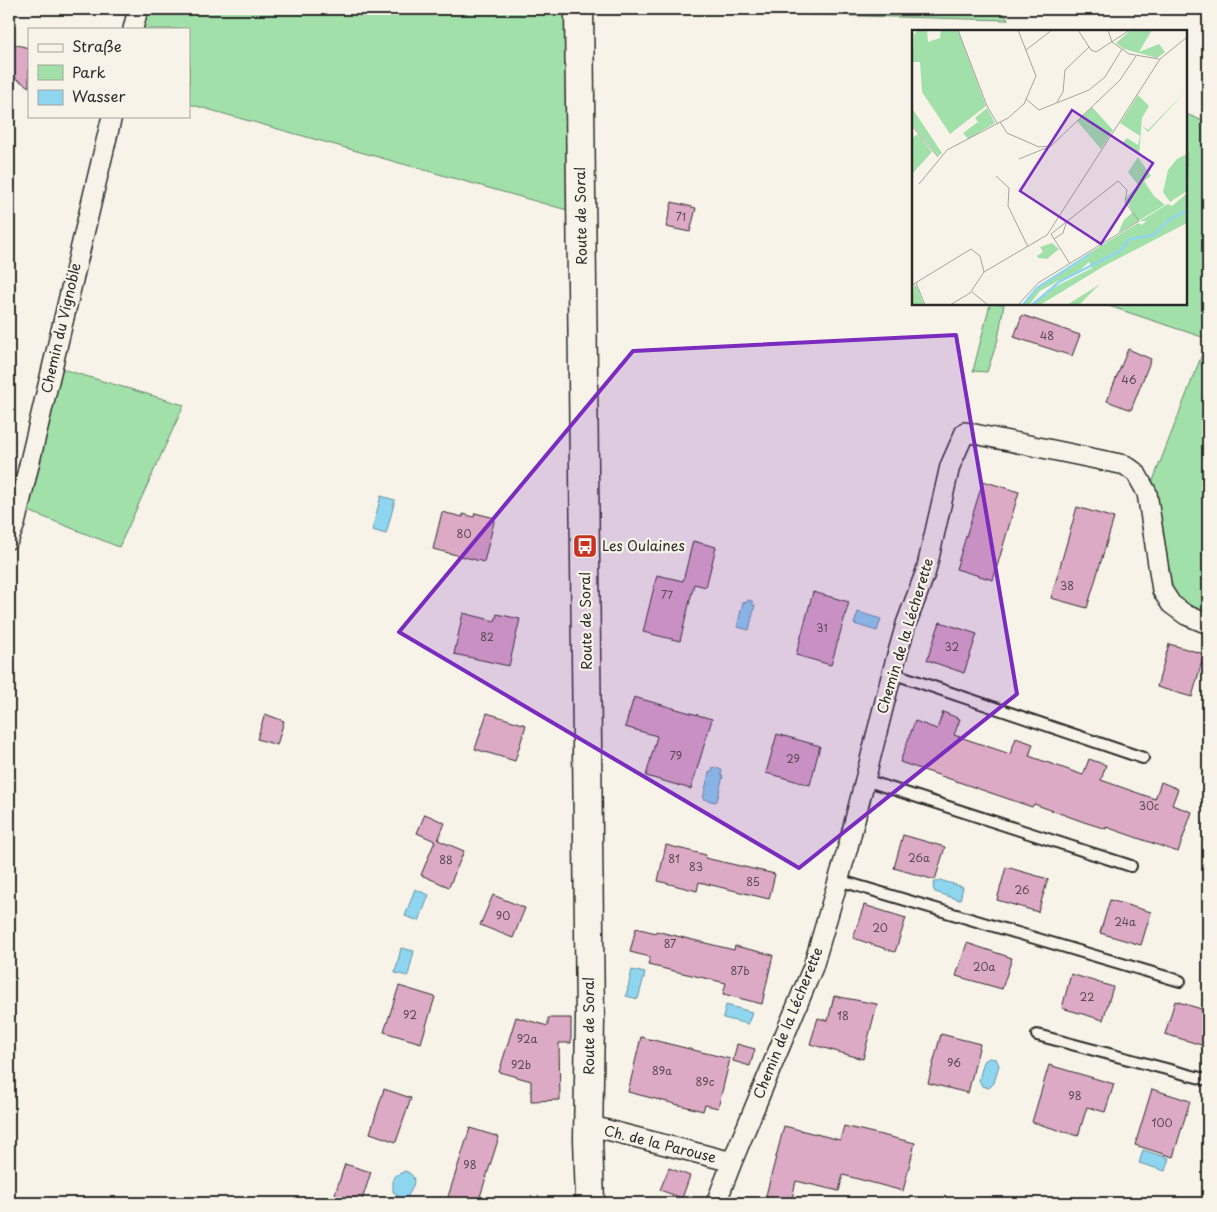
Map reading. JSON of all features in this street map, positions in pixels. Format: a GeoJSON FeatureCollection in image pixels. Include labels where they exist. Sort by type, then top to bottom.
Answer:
{"type":"FeatureCollection","features":[{"type":"Feature","properties":{"kind":"street"},"geometry":{"type":"LineString","coordinates":[[133,28],[138,9]]}},
{"type":"Feature","properties":{"kind":"street","name":"Route de Soral"},"geometry":{"type":"LineString","coordinates":[[579,9],[590,1020],[588,1125],[590,1203]]}},
{"type":"Feature","properties":{"kind":"street","name":"Chemin du Vignoble"},"geometry":{"type":"LineString","coordinates":[[9,536],[17,514],[112,118]]}},
{"type":"Feature","properties":{"kind":"street","name":"Chemin de la Lécherette"},"geometry":{"type":"LineString","coordinates":[[716,1203],[813,967],[865,780],[892,673],[906,624],[926,571],[950,466],[965,432],[1125,465],[1136,473],[1147,493],[1162,590],[1171,604],[1186,615],[1208,624]]}},
{"type":"Feature","properties":{"kind":"street","name":"Ch. de la Parouse"},"geometry":{"type":"LineString","coordinates":[[588,1125],[732,1162]]}},
{"type":"Feature","properties":{"kind":"lane"},"geometry":{"type":"LineString","coordinates":[[892,673],[1143,758]]}},
{"type":"Feature","properties":{"kind":"lane"},"geometry":{"type":"LineString","coordinates":[[865,780],[1130,866]]}},
{"type":"Feature","properties":{"kind":"lane"},"geometry":{"type":"LineString","coordinates":[[838,880],[1180,981]]}},
{"type":"Feature","properties":{"kind":"lane"},"geometry":{"type":"LineString","coordinates":[[1037,1035],[1208,1080]]}},
{"type":"Feature","properties":{"kind":"highlighted area"},"geometry":{"type":"Polygon","coordinates":[[[956,335],[1017,694],[799,868],[399,632],[633,351],[956,335]]]}},
{"type":"Feature","properties":{"kind":"green space"},"geometry":{"type":"Polygon","coordinates":[[[145,9],[565,9],[567,210],[190,104],[190,28],[140,28],[145,9]]]}},
{"type":"Feature","properties":{"kind":"green space"},"geometry":{"type":"Polygon","coordinates":[[[751,9],[1002,9],[1008,20],[750,13],[751,9]]]}},
{"type":"Feature","properties":{"kind":"green space"},"geometry":{"type":"Polygon","coordinates":[[[1187,114],[1208,123],[1208,339],[1106,305],[1187,305],[1187,114]]]}},
{"type":"Feature","properties":{"kind":"green space"},"geometry":{"type":"Polygon","coordinates":[[[990,305],[1004,305],[998,339],[987,372],[973,371],[990,305]]]}},
{"type":"Feature","properties":{"kind":"green space"},"geometry":{"type":"Polygon","coordinates":[[[1208,339],[1208,613],[1195,609],[1179,600],[1167,578],[1152,483],[1208,339]]]}},
{"type":"Feature","properties":{"kind":"green space"},"geometry":{"type":"Polygon","coordinates":[[[62,369],[184,405],[119,547],[26,510],[62,369]]]}},
{"type":"Feature","properties":{"kind":"water"},"geometry":{"type":"Polygon","coordinates":[[[381,496],[395,500],[386,534],[372,530],[381,496]]]}},
{"type":"Feature","properties":{"kind":"water"},"geometry":{"type":"Polygon","coordinates":[[[748,600],[752,601],[753,605],[755,605],[749,630],[737,627],[743,602],[746,603],[748,600]]]}},
{"type":"Feature","properties":{"kind":"water"},"geometry":{"type":"Polygon","coordinates":[[[858,612],[881,619],[877,631],[854,624],[858,612]]]}},
{"type":"Feature","properties":{"kind":"water"},"geometry":{"type":"Polygon","coordinates":[[[713,767],[722,770],[721,775],[723,776],[717,801],[715,802],[703,799],[709,772],[712,772],[713,767]]]}},
{"type":"Feature","properties":{"kind":"water"},"geometry":{"type":"Polygon","coordinates":[[[940,880],[963,887],[960,900],[935,892],[933,888],[934,883],[940,880]]]}},
{"type":"Feature","properties":{"kind":"water"},"geometry":{"type":"Polygon","coordinates":[[[415,889],[429,895],[419,921],[405,916],[415,889]]]}},
{"type":"Feature","properties":{"kind":"water"},"geometry":{"type":"Polygon","coordinates":[[[401,948],[414,951],[408,976],[395,973],[401,948]]]}},
{"type":"Feature","properties":{"kind":"water"},"geometry":{"type":"Polygon","coordinates":[[[632,970],[645,973],[638,999],[626,996],[632,970]]]}},
{"type":"Feature","properties":{"kind":"water"},"geometry":{"type":"Polygon","coordinates":[[[726,1005],[752,1012],[748,1024],[723,1018],[726,1005]]]}},
{"type":"Feature","properties":{"kind":"water"},"geometry":{"type":"Polygon","coordinates":[[[989,1058],[996,1059],[999,1065],[994,1083],[989,1088],[982,1086],[979,1080],[984,1061],[989,1058]]]}},
{"type":"Feature","properties":{"kind":"water"},"geometry":{"type":"Polygon","coordinates":[[[1143,1150],[1169,1158],[1165,1171],[1139,1163],[1143,1150]]]}},
{"type":"Feature","properties":{"kind":"water"},"geometry":{"type":"Polygon","coordinates":[[[405,1171],[413,1177],[414,1181],[411,1191],[403,1203],[397,1201],[397,1194],[393,1192],[393,1181],[395,1176],[405,1171]]]}},
{"type":"Feature","properties":{"kind":"building"},"geometry":{"type":"Polygon","coordinates":[[[9,43],[28,48],[28,86],[9,74],[9,43]]]}},
{"type":"Feature","properties":{"kind":"building"},"geometry":{"type":"Polygon","coordinates":[[[672,202],[696,208],[690,232],[666,227],[672,202]]]}},
{"type":"Feature","properties":{"kind":"building"},"geometry":{"type":"Polygon","coordinates":[[[1022,315],[1080,335],[1072,356],[1014,337],[1022,315]]]}},
{"type":"Feature","properties":{"kind":"building"},"geometry":{"type":"Polygon","coordinates":[[[1128,349],[1151,359],[1131,410],[1107,401],[1128,349]]]}},
{"type":"Feature","properties":{"kind":"building"},"geometry":{"type":"Polygon","coordinates":[[[983,481],[1019,492],[993,580],[956,569],[983,481]]]}},
{"type":"Feature","properties":{"kind":"building"},"geometry":{"type":"Polygon","coordinates":[[[1077,507],[1114,518],[1087,608],[1051,598],[1077,507]]]}},
{"type":"Feature","properties":{"kind":"building"},"geometry":{"type":"Polygon","coordinates":[[[442,512],[463,517],[463,514],[474,517],[475,513],[495,518],[484,562],[433,549],[442,512]]]}},
{"type":"Feature","properties":{"kind":"building"},"geometry":{"type":"Polygon","coordinates":[[[693,541],[716,547],[706,587],[694,584],[680,641],[643,632],[657,575],[683,581],[693,541]]]}},
{"type":"Feature","properties":{"kind":"building"},"geometry":{"type":"Polygon","coordinates":[[[813,592],[849,602],[831,665],[796,655],[813,592]]]}},
{"type":"Feature","properties":{"kind":"building"},"geometry":{"type":"Polygon","coordinates":[[[463,613],[495,621],[497,614],[520,619],[509,666],[454,654],[463,613]]]}},
{"type":"Feature","properties":{"kind":"building"},"geometry":{"type":"Polygon","coordinates":[[[940,622],[977,634],[964,673],[927,660],[940,622]]]}},
{"type":"Feature","properties":{"kind":"building"},"geometry":{"type":"Polygon","coordinates":[[[1169,644],[1204,654],[1192,697],[1157,687],[1169,644]]]}},
{"type":"Feature","properties":{"kind":"building"},"geometry":{"type":"Polygon","coordinates":[[[634,697],[712,719],[691,789],[646,776],[657,736],[625,727],[634,697]]]}},
{"type":"Feature","properties":{"kind":"building"},"geometry":{"type":"Polygon","coordinates":[[[943,712],[960,719],[954,735],[1010,754],[1016,738],[1033,744],[1029,756],[1083,775],[1089,759],[1106,765],[1101,780],[1155,799],[1161,782],[1178,789],[1172,805],[1192,812],[1178,852],[1034,804],[1032,807],[900,762],[915,721],[937,729],[943,712]]]}},
{"type":"Feature","properties":{"kind":"building"},"geometry":{"type":"Polygon","coordinates":[[[487,713],[526,725],[515,761],[475,749],[487,713]]]}},
{"type":"Feature","properties":{"kind":"building"},"geometry":{"type":"Polygon","coordinates":[[[265,714],[284,721],[277,745],[257,739],[265,714]]]}},
{"type":"Feature","properties":{"kind":"building"},"geometry":{"type":"Polygon","coordinates":[[[777,734],[820,746],[810,785],[766,773],[777,734]]]}},
{"type":"Feature","properties":{"kind":"building"},"geometry":{"type":"Polygon","coordinates":[[[425,814],[445,823],[438,840],[464,851],[449,887],[421,875],[435,841],[417,833],[425,814]]]}},
{"type":"Feature","properties":{"kind":"building"},"geometry":{"type":"Polygon","coordinates":[[[903,835],[945,847],[935,880],[894,868],[903,835]]]}},
{"type":"Feature","properties":{"kind":"building"},"geometry":{"type":"Polygon","coordinates":[[[666,845],[706,855],[705,858],[775,874],[769,899],[699,882],[697,891],[658,881],[666,845]]]}},
{"type":"Feature","properties":{"kind":"building"},"geometry":{"type":"Polygon","coordinates":[[[1006,867],[1048,879],[1038,912],[997,900],[1006,867]]]}},
{"type":"Feature","properties":{"kind":"building"},"geometry":{"type":"Polygon","coordinates":[[[493,895],[525,908],[513,938],[480,925],[493,895]]]}},
{"type":"Feature","properties":{"kind":"building"},"geometry":{"type":"Polygon","coordinates":[[[1110,900],[1151,912],[1141,945],[1100,933],[1110,900]]]}},
{"type":"Feature","properties":{"kind":"building"},"geometry":{"type":"Polygon","coordinates":[[[864,905],[906,918],[895,952],[853,938],[864,905]]]}},
{"type":"Feature","properties":{"kind":"building"},"geometry":{"type":"Polygon","coordinates":[[[636,928],[734,950],[735,946],[773,955],[762,1004],[723,994],[726,983],[648,965],[650,957],[630,952],[636,928]]]}},
{"type":"Feature","properties":{"kind":"building"},"geometry":{"type":"Polygon","coordinates":[[[967,943],[1012,958],[1002,989],[956,976],[967,943]]]}},
{"type":"Feature","properties":{"kind":"building"},"geometry":{"type":"Polygon","coordinates":[[[1071,974],[1113,987],[1103,1020],[1062,1008],[1071,974]]]}},
{"type":"Feature","properties":{"kind":"building"},"geometry":{"type":"Polygon","coordinates":[[[399,986],[435,997],[421,1043],[384,1032],[399,986]]]}},
{"type":"Feature","properties":{"kind":"building"},"geometry":{"type":"Polygon","coordinates":[[[834,996],[877,1004],[863,1059],[810,1044],[818,1018],[828,1021],[834,996]]]}},
{"type":"Feature","properties":{"kind":"building"},"geometry":{"type":"Polygon","coordinates":[[[1175,1001],[1208,1011],[1208,1047],[1165,1034],[1175,1001]]]}},
{"type":"Feature","properties":{"kind":"building"},"geometry":{"type":"Polygon","coordinates":[[[516,1017],[548,1026],[548,1018],[571,1018],[571,1043],[559,1043],[560,1100],[531,1101],[531,1081],[499,1072],[516,1017]]]}},
{"type":"Feature","properties":{"kind":"building"},"geometry":{"type":"Polygon","coordinates":[[[941,1034],[980,1044],[968,1093],[928,1083],[941,1034]]]}},
{"type":"Feature","properties":{"kind":"building"},"geometry":{"type":"Polygon","coordinates":[[[641,1037],[730,1059],[718,1108],[705,1105],[703,1111],[628,1092],[641,1037]]]}},
{"type":"Feature","properties":{"kind":"building"},"geometry":{"type":"Polygon","coordinates":[[[737,1044],[755,1049],[750,1066],[733,1061],[737,1044]]]}},
{"type":"Feature","properties":{"kind":"building"},"geometry":{"type":"Polygon","coordinates":[[[1049,1065],[1114,1084],[1105,1112],[1087,1107],[1078,1136],[1032,1122],[1049,1065]]]}},
{"type":"Feature","properties":{"kind":"building"},"geometry":{"type":"Polygon","coordinates":[[[384,1089],[411,1098],[396,1142],[370,1133],[384,1089]]]}},
{"type":"Feature","properties":{"kind":"building"},"geometry":{"type":"Polygon","coordinates":[[[1152,1089],[1190,1101],[1173,1157],[1135,1145],[1152,1089]]]}},
{"type":"Feature","properties":{"kind":"building"},"geometry":{"type":"Polygon","coordinates":[[[784,1126],[840,1140],[844,1126],[915,1143],[903,1191],[843,1175],[839,1191],[796,1181],[791,1203],[764,1203],[784,1126]]]}},
{"type":"Feature","properties":{"kind":"building"},"geometry":{"type":"Polygon","coordinates":[[[470,1128],[499,1137],[478,1203],[446,1203],[470,1128]]]}},
{"type":"Feature","properties":{"kind":"building"},"geometry":{"type":"Polygon","coordinates":[[[345,1164],[371,1172],[361,1203],[332,1203],[345,1164]]]}},
{"type":"Feature","properties":{"kind":"building"},"geometry":{"type":"Polygon","coordinates":[[[669,1168],[690,1176],[682,1198],[660,1190],[669,1168]]]}},
{"type":"Feature","properties":{"kind":"place","name":"Les Oulaines"},"geometry":{"type":"Point","coordinates":[585,546]}}]}
